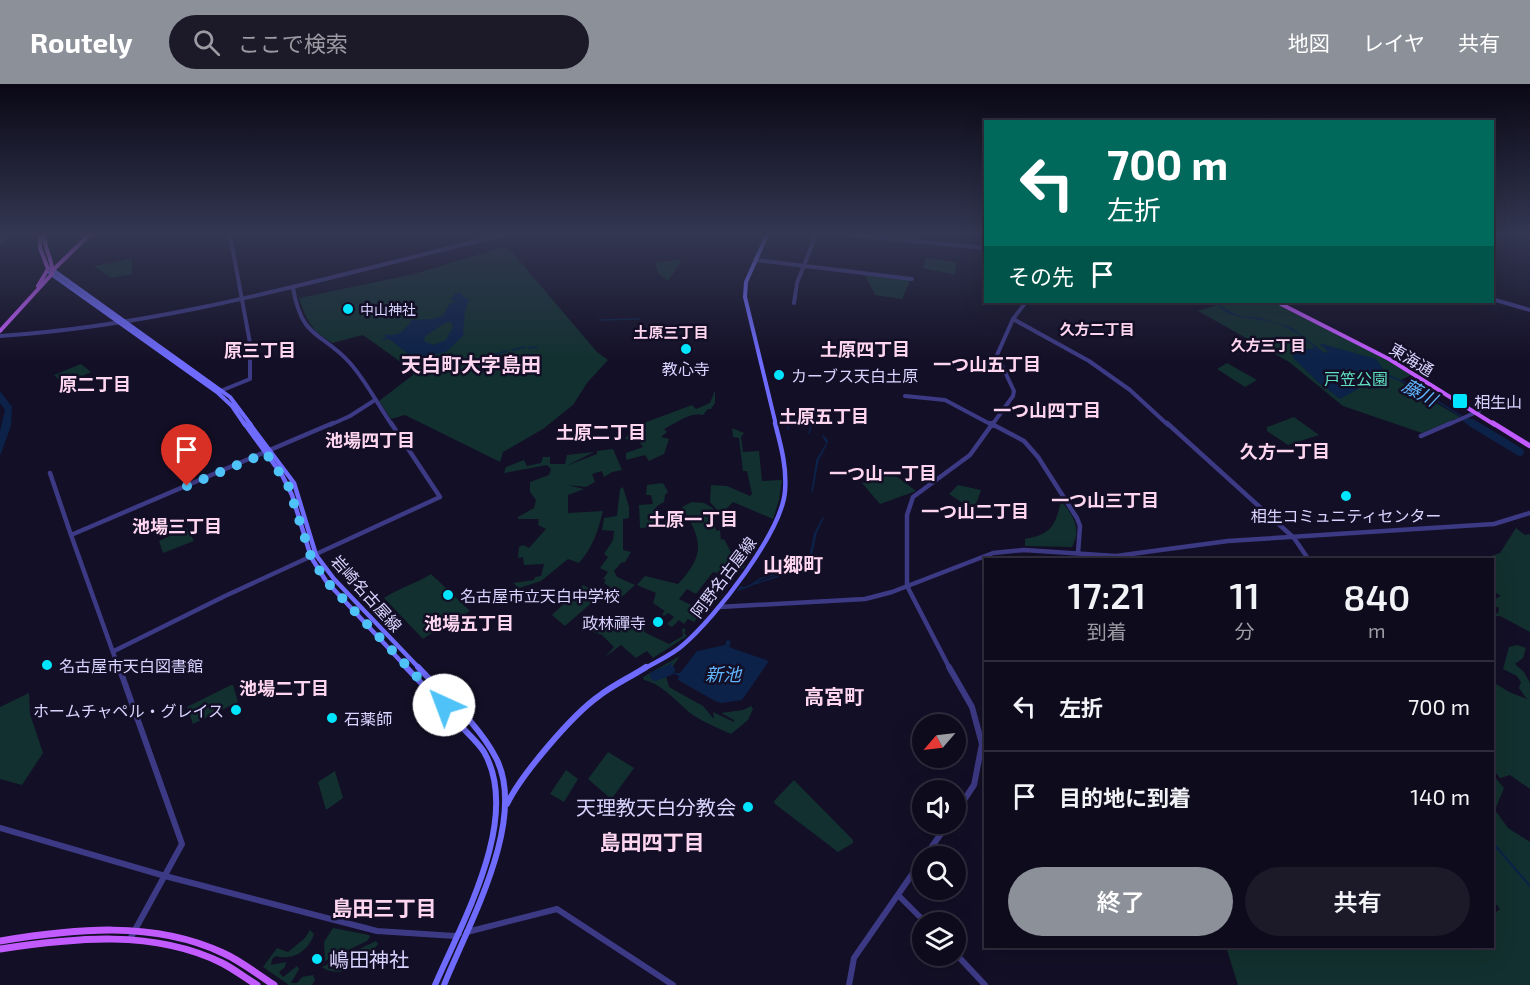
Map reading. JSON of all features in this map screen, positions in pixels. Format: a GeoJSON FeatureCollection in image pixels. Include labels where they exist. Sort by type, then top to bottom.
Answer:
{"type":"FeatureCollection","features":[{"type":"Feature","properties":{"kind":"main road"},"geometry":{"type":"LineString","coordinates":[[0,328],[46,277]]}},
{"type":"Feature","properties":{"kind":"main road"},"geometry":{"type":"LineString","coordinates":[[0,328],[46,277]]}},
{"type":"Feature","properties":{"kind":"main road","name":"岩崎名古屋線"},"geometry":{"type":"LineString","coordinates":[[58,277],[220,391],[269,452],[288,485],[313,556],[328,584],[477,742],[491,768],[496,793]]}},
{"type":"Feature","properties":{"kind":"main road","name":"阿野名古屋線"},"geometry":{"type":"LineString","coordinates":[[505,809],[515,787],[589,704],[624,679],[681,647],[719,607],[767,542],[783,502],[786,483],[783,451],[745,297],[748,277]]}},
{"type":"Feature","properties":{"kind":"main road","name":"東海通"},"geometry":{"type":"LineString","coordinates":[[1281,303],[1392,358],[1530,445]]}},
{"type":"Feature","properties":{"kind":"main road","name":"岩崎名古屋線"},"geometry":{"type":"LineString","coordinates":[[313,556],[479,731],[499,764],[506,792]]}},
{"type":"Feature","properties":{"kind":"main road","name":"阿野名古屋線"},"geometry":{"type":"LineString","coordinates":[[496,793],[506,792],[515,787]]}},
{"type":"Feature","properties":{"kind":"main road","name":"阿野名古屋線"},"geometry":{"type":"LineString","coordinates":[[444,985],[492,863],[501,833],[506,792]]}},
{"type":"Feature","properties":{"kind":"main road"},"geometry":{"type":"LineString","coordinates":[[435,985],[489,854],[498,812],[496,793]]}},
{"type":"Feature","properties":{"kind":"main road"},"geometry":{"type":"LineString","coordinates":[[0,941],[84,930],[179,938],[223,953],[274,985]]}},
{"type":"Feature","properties":{"kind":"main road"},"geometry":{"type":"LineString","coordinates":[[0,949],[132,935],[218,961],[257,985]]}},
{"type":"Feature","properties":{"kind":"street"},"geometry":{"type":"LineString","coordinates":[[220,391],[250,379],[250,350],[238,277]]}},
{"type":"Feature","properties":{"kind":"street"},"geometry":{"type":"LineString","coordinates":[[0,336],[45,333],[182,314],[336,277]]}},
{"type":"Feature","properties":{"kind":"street"},"geometry":{"type":"LineString","coordinates":[[794,303],[801,277]]}},
{"type":"Feature","properties":{"kind":"street"},"geometry":{"type":"LineString","coordinates":[[896,277],[912,279]]}},
{"type":"Feature","properties":{"kind":"street"},"geometry":{"type":"LineString","coordinates":[[114,651],[440,497],[342,353],[310,331],[294,298],[293,288]]}},
{"type":"Feature","properties":{"kind":"street"},"geometry":{"type":"LineString","coordinates":[[1494,300],[1530,310]]}},
{"type":"Feature","properties":{"kind":"street"},"geometry":{"type":"LineString","coordinates":[[966,798],[975,785],[982,744],[978,723],[972,707],[942,655],[907,586],[907,515],[909,504],[920,491],[970,455],[1013,396],[1014,391],[997,355],[1013,319],[1025,303]]}},
{"type":"Feature","properties":{"kind":"street"},"geometry":{"type":"LineString","coordinates":[[1013,319],[1089,361],[1130,390],[1294,538],[1308,558]]}},
{"type":"Feature","properties":{"kind":"street"},"geometry":{"type":"LineString","coordinates":[[905,396],[945,400],[1024,441],[1038,458],[1077,518],[1080,526],[1078,553]]}},
{"type":"Feature","properties":{"kind":"street"},"geometry":{"type":"LineString","coordinates":[[71,535],[269,452],[350,416],[375,400]]}},
{"type":"Feature","properties":{"kind":"street"},"geometry":{"type":"LineString","coordinates":[[1422,436],[1478,412]]}},
{"type":"Feature","properties":{"kind":"street"},"geometry":{"type":"LineString","coordinates":[[50,473],[63,516],[114,651],[182,844],[132,935]]}},
{"type":"Feature","properties":{"kind":"street"},"geometry":{"type":"LineString","coordinates":[[719,607],[865,599],[907,586],[993,553],[1024,550],[1116,556],[1196,544],[1494,524],[1530,513]]}},
{"type":"Feature","properties":{"kind":"street"},"geometry":{"type":"LineString","coordinates":[[0,828],[165,876],[377,931],[454,936],[557,909],[673,985]]}},
{"type":"Feature","properties":{"kind":"street"},"geometry":{"type":"LineString","coordinates":[[849,985],[854,958],[912,875]]}},
{"type":"Feature","properties":{"kind":"street"},"geometry":{"type":"LineString","coordinates":[[898,895],[915,912]]}},
{"type":"Feature","properties":{"kind":"street"},"geometry":{"type":"LineString","coordinates":[[966,965],[985,985]]}},
{"type":"Feature","properties":{"kind":"green space"},"geometry":{"type":"Polygon","coordinates":[[[399,277],[533,277],[597,352],[608,360],[587,383],[573,405],[543,429],[503,452],[500,462],[405,415],[391,419],[379,401],[413,375],[412,370],[363,335],[332,343],[311,325],[299,298],[399,277]]]}},
{"type":"Feature","properties":{"kind":"green space"},"geometry":{"type":"Polygon","coordinates":[[[866,277],[910,281],[902,299],[875,295],[866,277]]]}},
{"type":"Feature","properties":{"kind":"green space","name":"戸笠公園"},"geometry":{"type":"Polygon","coordinates":[[[1223,303],[1275,303],[1380,356],[1411,375],[1399,381],[1460,417],[1422,433],[1343,406],[1289,362],[1198,311],[1223,303]]]}},
{"type":"Feature","properties":{"kind":"green space"},"geometry":{"type":"Polygon","coordinates":[[[1227,363],[1257,380],[1245,387],[1217,369],[1227,363]]]}},
{"type":"Feature","properties":{"kind":"green space"},"geometry":{"type":"Polygon","coordinates":[[[81,364],[91,372],[64,385],[54,375],[81,364]]]}},
{"type":"Feature","properties":{"kind":"green space"},"geometry":{"type":"Polygon","coordinates":[[[715,390],[715,403],[711,409],[703,415],[688,416],[664,429],[667,432],[661,437],[669,439],[664,454],[649,461],[645,455],[626,460],[626,453],[643,447],[639,441],[625,439],[633,427],[692,405],[696,409],[710,403],[715,390]]]}},
{"type":"Feature","properties":{"kind":"green space"},"geometry":{"type":"Polygon","coordinates":[[[1294,417],[1319,435],[1288,445],[1267,431],[1267,427],[1294,417]]]}},
{"type":"Feature","properties":{"kind":"green space"},"geometry":{"type":"Polygon","coordinates":[[[732,428],[744,433],[741,437],[743,452],[759,451],[762,481],[782,480],[773,519],[733,502],[726,509],[718,511],[710,502],[711,485],[727,486],[750,496],[752,494],[747,471],[743,471],[739,438],[733,437],[732,428]]]}},
{"type":"Feature","properties":{"kind":"green space"},"geometry":{"type":"Polygon","coordinates":[[[613,449],[622,470],[604,477],[602,471],[592,474],[595,482],[586,487],[567,485],[584,489],[568,495],[568,513],[603,511],[588,551],[579,563],[568,559],[541,581],[519,588],[513,583],[534,580],[535,577],[541,576],[544,564],[524,565],[523,557],[518,558],[519,547],[523,545],[529,548],[546,529],[538,525],[539,519],[518,519],[518,517],[534,508],[536,500],[530,492],[530,482],[549,475],[551,469],[547,465],[504,473],[506,467],[524,460],[527,466],[541,463],[543,457],[550,457],[550,464],[565,464],[567,455],[594,452],[566,466],[597,454],[597,451],[613,449]]]}},
{"type":"Feature","properties":{"kind":"green space"},"geometry":{"type":"Polygon","coordinates":[[[892,473],[916,491],[880,504],[862,483],[892,473]]]}},
{"type":"Feature","properties":{"kind":"green space"},"geometry":{"type":"Polygon","coordinates":[[[663,483],[668,492],[664,502],[654,512],[654,527],[640,528],[639,505],[653,504],[651,495],[646,495],[647,485],[663,483]]]}},
{"type":"Feature","properties":{"kind":"green space"},"geometry":{"type":"Polygon","coordinates":[[[958,485],[981,490],[976,504],[966,505],[949,494],[958,485]]]}},
{"type":"Feature","properties":{"kind":"green space"},"geometry":{"type":"Polygon","coordinates":[[[623,487],[629,507],[629,518],[623,519],[623,550],[631,552],[625,562],[614,571],[617,577],[635,585],[613,605],[596,599],[565,626],[552,615],[583,585],[594,591],[605,592],[610,587],[604,583],[606,580],[603,579],[608,572],[600,568],[608,557],[604,554],[613,540],[614,531],[602,530],[604,518],[617,516],[620,489],[623,487]]]}},
{"type":"Feature","properties":{"kind":"green space"},"geometry":{"type":"Polygon","coordinates":[[[1061,501],[1075,522],[1076,534],[1072,547],[1025,546],[1025,539],[1041,534],[1051,527],[1057,517],[1061,501]]]}},
{"type":"Feature","properties":{"kind":"green space"},"geometry":{"type":"Polygon","coordinates":[[[692,502],[704,503],[713,508],[713,524],[717,531],[720,530],[721,540],[724,539],[732,554],[745,565],[743,569],[729,567],[717,573],[713,572],[696,594],[687,589],[679,599],[703,611],[694,622],[688,619],[684,624],[679,620],[672,627],[667,624],[674,617],[668,613],[664,616],[662,614],[665,611],[653,603],[656,593],[637,585],[645,576],[678,584],[693,564],[697,555],[697,538],[682,507],[692,502]]]}},
{"type":"Feature","properties":{"kind":"green space"},"geometry":{"type":"Polygon","coordinates":[[[187,528],[194,541],[163,553],[159,541],[187,528]]]}},
{"type":"Feature","properties":{"kind":"green space"},"geometry":{"type":"Polygon","coordinates":[[[1516,528],[1525,535],[1530,534],[1530,632],[1500,616],[1495,616],[1494,619],[1494,612],[1498,614],[1499,608],[1494,606],[1494,600],[1501,596],[1494,592],[1494,558],[1485,558],[1500,553],[1516,528]]]}},
{"type":"Feature","properties":{"kind":"green space"},"geometry":{"type":"Polygon","coordinates":[[[431,574],[470,611],[462,616],[459,614],[423,639],[384,598],[431,574]]]}},
{"type":"Feature","properties":{"kind":"green space"},"geometry":{"type":"Polygon","coordinates":[[[644,620],[644,632],[669,644],[683,636],[682,628],[686,630],[684,633],[687,636],[653,658],[647,651],[636,658],[621,645],[605,657],[614,647],[602,635],[587,630],[592,626],[638,626],[644,620]]]}},
{"type":"Feature","properties":{"kind":"green space"},"geometry":{"type":"Polygon","coordinates":[[[1517,645],[1526,648],[1523,658],[1515,664],[1524,672],[1530,683],[1530,789],[1510,775],[1500,778],[1494,770],[1494,683],[1527,699],[1519,688],[1521,682],[1517,676],[1503,669],[1509,647],[1517,645]]]}},
{"type":"Feature","properties":{"kind":"green space"},"geometry":{"type":"Polygon","coordinates":[[[680,656],[666,676],[669,687],[703,706],[714,719],[713,712],[734,722],[721,713],[743,710],[751,706],[753,709],[748,720],[731,734],[698,718],[657,685],[644,680],[643,677],[680,656]]]}},
{"type":"Feature","properties":{"kind":"green space"},"geometry":{"type":"Polygon","coordinates":[[[233,685],[238,702],[193,724],[187,707],[233,685]]]}},
{"type":"Feature","properties":{"kind":"green space"},"geometry":{"type":"Polygon","coordinates":[[[29,693],[30,714],[43,753],[22,785],[0,779],[0,707],[29,693]]]}},
{"type":"Feature","properties":{"kind":"green space"},"geometry":{"type":"Polygon","coordinates":[[[608,752],[634,768],[610,798],[588,779],[608,752]]]}},
{"type":"Feature","properties":{"kind":"green space"},"geometry":{"type":"Polygon","coordinates":[[[566,770],[578,779],[564,802],[550,794],[566,770]]]}},
{"type":"Feature","properties":{"kind":"green space"},"geometry":{"type":"Polygon","coordinates":[[[335,771],[343,798],[326,810],[318,782],[335,771]]]}},
{"type":"Feature","properties":{"kind":"green space"},"geometry":{"type":"Polygon","coordinates":[[[1494,776],[1504,788],[1495,810],[1508,828],[1530,842],[1530,985],[1238,985],[1226,948],[1494,948],[1494,913],[1500,909],[1494,902],[1494,776]]]}},
{"type":"Feature","properties":{"kind":"green space"},"geometry":{"type":"Polygon","coordinates":[[[794,780],[853,840],[853,843],[838,852],[775,804],[774,801],[794,780]]]}},
{"type":"Feature","properties":{"kind":"green space"},"geometry":{"type":"Polygon","coordinates":[[[333,928],[370,937],[367,941],[325,961],[324,942],[333,928]]]}},
{"type":"Feature","properties":{"kind":"green space"},"geometry":{"type":"Polygon","coordinates":[[[310,930],[314,934],[305,949],[289,957],[276,956],[272,959],[271,965],[286,962],[285,967],[279,972],[283,977],[297,966],[299,969],[291,983],[297,983],[302,977],[313,975],[315,980],[312,985],[289,985],[263,967],[277,948],[288,952],[305,938],[310,930]]]}},
{"type":"Feature","properties":{"kind":"green space"},"geometry":{"type":"Polygon","coordinates":[[[376,941],[378,944],[373,950],[353,967],[338,972],[322,967],[376,941]]]}},
{"type":"Feature","properties":{"kind":"water"},"geometry":{"type":"Polygon","coordinates":[[[455,293],[462,293],[461,295],[469,300],[465,311],[463,333],[465,334],[446,352],[415,359],[389,339],[381,340],[386,337],[385,334],[394,335],[401,332],[412,320],[443,316],[450,303],[455,303],[451,298],[455,293]],[[447,322],[425,336],[424,341],[434,345],[446,340],[453,327],[451,322],[447,322]]]}},
{"type":"Feature","properties":{"kind":"water"},"geometry":{"type":"Polygon","coordinates":[[[1214,303],[1239,316],[1260,318],[1290,327],[1325,353],[1328,352],[1319,343],[1376,359],[1386,373],[1340,399],[1293,358],[1294,351],[1315,348],[1303,338],[1268,321],[1240,317],[1226,312],[1214,303]]]}},
{"type":"Feature","properties":{"kind":"water"},"geometry":{"type":"Polygon","coordinates":[[[0,391],[12,407],[11,426],[0,456],[0,431],[5,410],[0,403],[0,391]]]}},
{"type":"Feature","properties":{"kind":"water","name":"新池"},"geometry":{"type":"Polygon","coordinates":[[[727,640],[731,641],[729,647],[769,661],[742,700],[721,703],[715,701],[678,680],[679,676],[672,673],[680,673],[697,651],[725,645],[727,640]]]}},
{"type":"Feature","properties":{"kind":"waterway"},"geometry":{"type":"LineString","coordinates":[[599,320],[639,319]]}},
{"type":"Feature","properties":{"kind":"waterway"},"geometry":{"type":"LineString","coordinates":[[512,350],[525,347]]}},
{"type":"Feature","properties":{"kind":"waterway"},"geometry":{"type":"LineString","coordinates":[[529,348],[537,347]]}},
{"type":"Feature","properties":{"kind":"waterway"},"geometry":{"type":"LineString","coordinates":[[492,355],[507,351]]}},
{"type":"Feature","properties":{"kind":"waterway","name":"藤川"},"geometry":{"type":"LineString","coordinates":[[1385,374],[1415,387],[1461,416]]}},
{"type":"Feature","properties":{"kind":"waterway"},"geometry":{"type":"LineString","coordinates":[[787,419],[788,414]]}},
{"type":"Feature","properties":{"kind":"waterway"},"geometry":{"type":"LineString","coordinates":[[787,419],[812,423],[809,433]]}},
{"type":"Feature","properties":{"kind":"waterway"},"geometry":{"type":"LineString","coordinates":[[787,419],[788,429]]}},
{"type":"Feature","properties":{"kind":"waterway","name":"藤川"},"geometry":{"type":"LineString","coordinates":[[1465,419],[1474,425]]}},
{"type":"Feature","properties":{"kind":"waterway","name":"藤川"},"geometry":{"type":"LineString","coordinates":[[1472,423],[1520,452]]}},
{"type":"Feature","properties":{"kind":"waterway"},"geometry":{"type":"LineString","coordinates":[[823,436],[827,440],[827,443],[823,436]]}},
{"type":"Feature","properties":{"kind":"waterway"},"geometry":{"type":"LineString","coordinates":[[826,445],[818,460],[812,492],[817,460],[826,445]]}},
{"type":"Feature","properties":{"kind":"waterway"},"geometry":{"type":"LineString","coordinates":[[823,518],[816,533],[809,566],[751,585],[762,578],[808,566],[815,533],[823,518]]}},
{"type":"Feature","properties":{"kind":"waterway"},"geometry":{"type":"LineString","coordinates":[[744,588],[751,585]]}},
{"type":"Feature","properties":{"kind":"waterway"},"geometry":{"type":"LineString","coordinates":[[741,587],[744,588],[738,590],[741,587]]}},
{"type":"Feature","properties":{"kind":"waterway"},"geometry":{"type":"LineString","coordinates":[[666,667],[664,669],[672,663]]}},
{"type":"Feature","properties":{"kind":"waterway"},"geometry":{"type":"LineString","coordinates":[[655,676],[670,670]]}},
{"type":"Feature","properties":{"kind":"waterway"},"geometry":{"type":"LineString","coordinates":[[1494,844],[1530,886]]}},
{"type":"Feature","properties":{"kind":"place","name":"中山神社"},"geometry":{"type":"Point","coordinates":[348,309]}},
{"type":"Feature","properties":{"kind":"place","name":"教心寺"},"geometry":{"type":"Point","coordinates":[686,349]}},
{"type":"Feature","properties":{"kind":"place","name":"カーブス天白土原"},"geometry":{"type":"Point","coordinates":[779,375]}},
{"type":"Feature","properties":{"kind":"place","name":"相生山"},"geometry":{"type":"Point","coordinates":[1460,401]}},
{"type":"Feature","properties":{"kind":"place","name":"相生コミュニティセンター"},"geometry":{"type":"Point","coordinates":[1346,496]}},
{"type":"Feature","properties":{"kind":"place","name":"名古屋市立天白中学校"},"geometry":{"type":"Point","coordinates":[448,595]}},
{"type":"Feature","properties":{"kind":"place","name":"政林禪寺"},"geometry":{"type":"Point","coordinates":[658,622]}},
{"type":"Feature","properties":{"kind":"place","name":"名古屋市天白図書館"},"geometry":{"type":"Point","coordinates":[47,665]}},
{"type":"Feature","properties":{"kind":"place","name":"ホームチャペル・グレイス"},"geometry":{"type":"Point","coordinates":[236,710]}},
{"type":"Feature","properties":{"kind":"place","name":"石薬師"},"geometry":{"type":"Point","coordinates":[332,718]}},
{"type":"Feature","properties":{"kind":"place","name":"天理教天白分教会"},"geometry":{"type":"Point","coordinates":[748,807]}},
{"type":"Feature","properties":{"kind":"place","name":"嶋田神社"},"geometry":{"type":"Point","coordinates":[317,959]}},
{"type":"Feature","properties":{"kind":"district","name":"久方二丁目"},"geometry":{"type":"Point","coordinates":[1097,329]}},
{"type":"Feature","properties":{"kind":"district","name":"土原三丁目"},"geometry":{"type":"Point","coordinates":[671,332]}},
{"type":"Feature","properties":{"kind":"district","name":"久方三丁目"},"geometry":{"type":"Point","coordinates":[1268,345]}},
{"type":"Feature","properties":{"kind":"district","name":"土原四丁目"},"geometry":{"type":"Point","coordinates":[865,349]}},
{"type":"Feature","properties":{"kind":"district","name":"原三丁目"},"geometry":{"type":"Point","coordinates":[260,350]}},
{"type":"Feature","properties":{"kind":"district","name":"天白町大字島田"},"geometry":{"type":"Point","coordinates":[471,364]}},
{"type":"Feature","properties":{"kind":"district","name":"一つ山五丁目"},"geometry":{"type":"Point","coordinates":[987,364]}},
{"type":"Feature","properties":{"kind":"district","name":"原二丁目"},"geometry":{"type":"Point","coordinates":[95,384]}},
{"type":"Feature","properties":{"kind":"district","name":"一つ山四丁目"},"geometry":{"type":"Point","coordinates":[1047,410]}},
{"type":"Feature","properties":{"kind":"district","name":"土原五丁目"},"geometry":{"type":"Point","coordinates":[824,416]}},
{"type":"Feature","properties":{"kind":"district","name":"土原二丁目"},"geometry":{"type":"Point","coordinates":[601,432]}},
{"type":"Feature","properties":{"kind":"district","name":"池場四丁目"},"geometry":{"type":"Point","coordinates":[370,440]}},
{"type":"Feature","properties":{"kind":"district","name":"久方一丁目"},"geometry":{"type":"Point","coordinates":[1285,451]}},
{"type":"Feature","properties":{"kind":"district","name":"一つ山一丁目"},"geometry":{"type":"Point","coordinates":[883,473]}},
{"type":"Feature","properties":{"kind":"district","name":"一つ山三丁目"},"geometry":{"type":"Point","coordinates":[1105,500]}},
{"type":"Feature","properties":{"kind":"district","name":"一つ山二丁目"},"geometry":{"type":"Point","coordinates":[975,511]}},
{"type":"Feature","properties":{"kind":"district","name":"土原一丁目"},"geometry":{"type":"Point","coordinates":[693,519]}},
{"type":"Feature","properties":{"kind":"district","name":"池場三丁目"},"geometry":{"type":"Point","coordinates":[177,526]}},
{"type":"Feature","properties":{"kind":"district","name":"山郷町"},"geometry":{"type":"Point","coordinates":[793,564]}},
{"type":"Feature","properties":{"kind":"district","name":"池場五丁目"},"geometry":{"type":"Point","coordinates":[469,623]}},
{"type":"Feature","properties":{"kind":"district","name":"池場二丁目"},"geometry":{"type":"Point","coordinates":[284,688]}},
{"type":"Feature","properties":{"kind":"district","name":"高宮町"},"geometry":{"type":"Point","coordinates":[834,696]}},
{"type":"Feature","properties":{"kind":"district","name":"島田四丁目"},"geometry":{"type":"Point","coordinates":[652,841]}},
{"type":"Feature","properties":{"kind":"district","name":"島田三丁目"},"geometry":{"type":"Point","coordinates":[384,907]}},
{"type":"Feature","properties":{"kind":"route"},"geometry":{"type":"LineString","coordinates":[[187,486],[266,453],[288,485],[311,557],[326,581],[444,705]]}}]}
